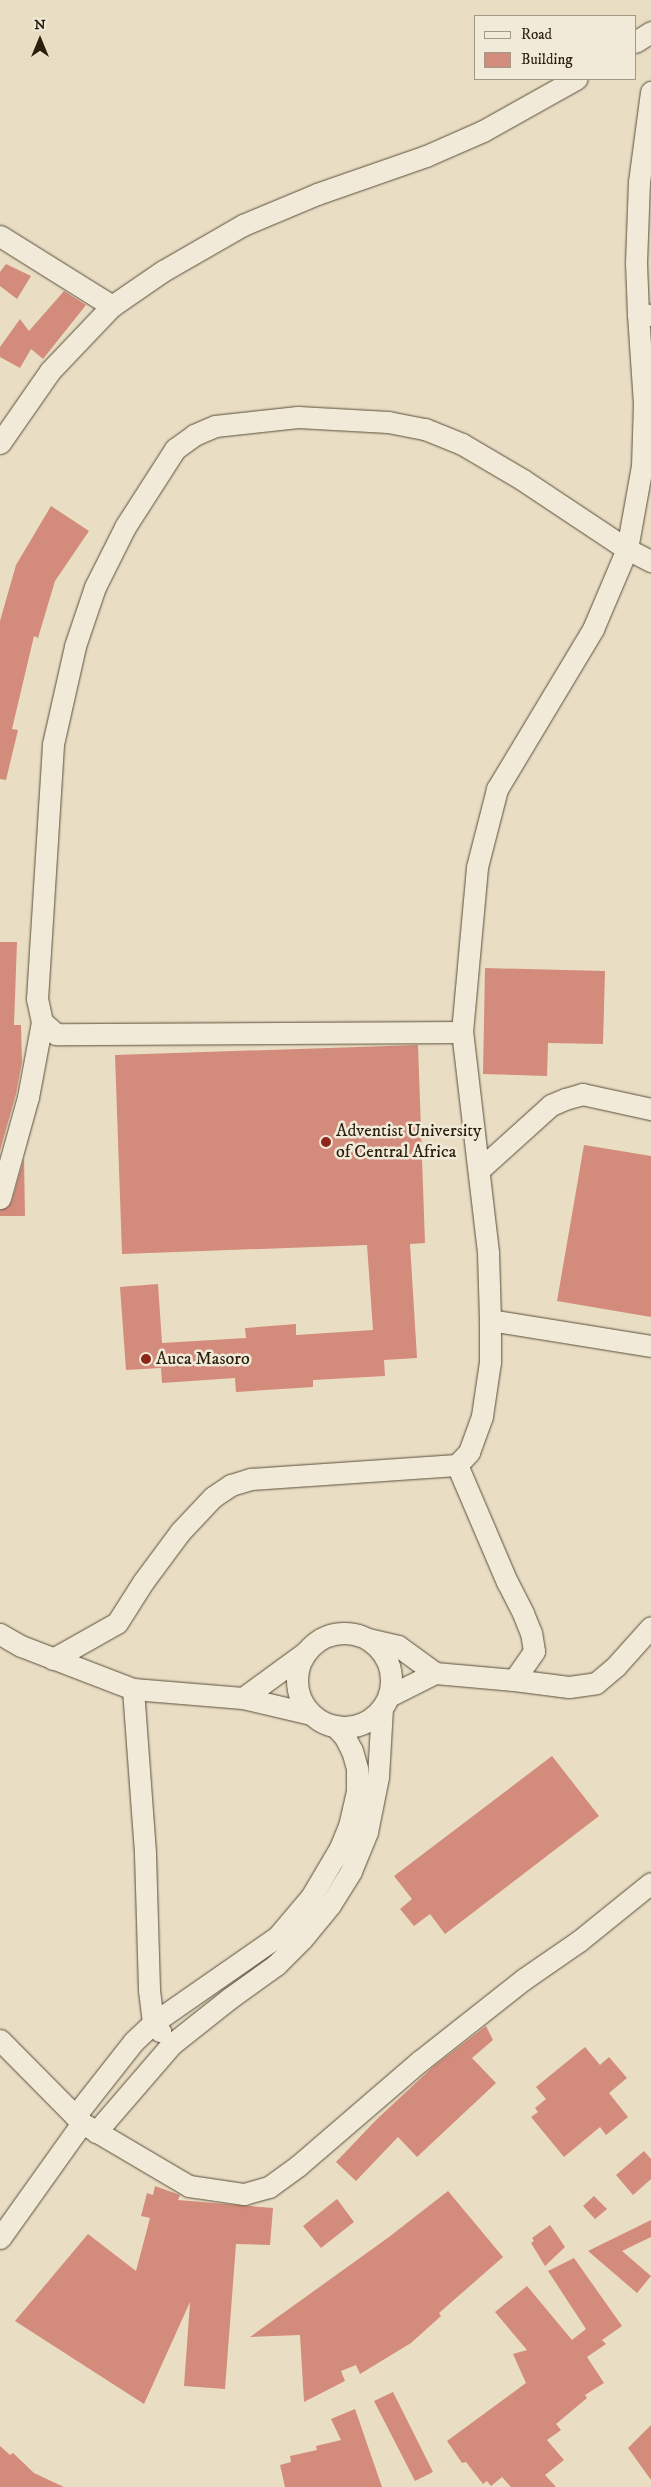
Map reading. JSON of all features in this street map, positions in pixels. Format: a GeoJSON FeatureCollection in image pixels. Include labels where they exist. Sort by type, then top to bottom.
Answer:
{"type":"FeatureCollection","features":[{"type":"Feature","properties":{"kind":"street"},"geometry":{"type":"LineString","coordinates":[[636,41],[651,32]]}},
{"type":"Feature","properties":{"kind":"street"},"geometry":{"type":"LineString","coordinates":[[0,443],[50,371],[112,306],[163,271],[243,225],[317,194],[426,156],[482,132],[574,80]]}},
{"type":"Feature","properties":{"kind":"street"},"geometry":{"type":"LineString","coordinates":[[53,1659],[117,1623],[143,1582],[180,1532],[213,1497],[232,1486],[251,1479],[457,1465],[469,1452],[482,1416],[490,1362],[488,1252],[462,1032],[477,867],[497,789],[593,629],[627,549],[642,466],[645,314],[636,263],[638,182],[651,92]]}},
{"type":"Feature","properties":{"kind":"street"},"geometry":{"type":"LineString","coordinates":[[0,236],[112,306]]}},
{"type":"Feature","properties":{"kind":"street"},"geometry":{"type":"LineString","coordinates":[[0,1198],[28,1097],[42,1022],[36,999],[54,744],[75,646],[95,587],[125,527],[175,450],[194,435],[215,426],[298,417],[388,422],[425,429],[462,444],[523,480],[627,549],[651,561]]}},
{"type":"Feature","properties":{"kind":"street"},"geometry":{"type":"LineString","coordinates":[[42,1022],[56,1034],[462,1032]]}},
{"type":"Feature","properties":{"kind":"street"},"geometry":{"type":"LineString","coordinates":[[479,1170],[551,1105],[565,1099],[582,1094],[651,1109]]}},
{"type":"Feature","properties":{"kind":"street"},"geometry":{"type":"LineString","coordinates":[[490,1320],[651,1346]]}},
{"type":"Feature","properties":{"kind":"street"},"geometry":{"type":"LineString","coordinates":[[457,1465],[506,1582],[532,1633],[534,1651],[514,1680]]}},
{"type":"Feature","properties":{"kind":"street"},"geometry":{"type":"LineString","coordinates":[[243,1698],[306,1652],[315,1642],[340,1633],[354,1634],[398,1646],[435,1673],[569,1687],[596,1683],[616,1666],[651,1627]]}},
{"type":"Feature","properties":{"kind":"street"},"geometry":{"type":"LineString","coordinates":[[0,1634],[21,1646],[133,1689],[243,1698],[311,1714]]}},
{"type":"Feature","properties":{"kind":"street"},"geometry":{"type":"LineString","coordinates":[[84,2123],[172,2044],[230,1998],[276,1965],[302,1939],[330,1905],[350,1871],[368,1832],[378,1777],[386,1702],[392,1683],[386,1657],[378,1646],[366,1638]]}},
{"type":"Feature","properties":{"kind":"street"},"geometry":{"type":"LineString","coordinates":[[306,1652],[298,1671],[298,1691],[303,1703],[311,1714],[322,1722],[334,1726],[348,1727],[361,1724],[373,1718],[386,1702],[435,1673]]}},
{"type":"Feature","properties":{"kind":"street"},"geometry":{"type":"LineString","coordinates":[[133,1689],[145,1854],[149,1990],[153,2023],[172,2044]]}},
{"type":"Feature","properties":{"kind":"street"},"geometry":{"type":"LineString","coordinates":[[0,2238],[84,2123],[134,2042],[153,2023],[278,1936],[311,1897],[340,1848],[349,1826],[358,1791],[357,1768],[352,1751],[345,1737],[334,1726]]}},
{"type":"Feature","properties":{"kind":"street"},"geometry":{"type":"LineString","coordinates":[[0,2040],[84,2123],[188,2186],[244,2194],[269,2187],[330,2140],[420,2061],[524,1979],[579,1941],[651,1882]]}},
{"type":"Feature","properties":{"kind":"building"},"geometry":{"type":"Polygon","coordinates":[[[6,264],[31,276],[17,299],[0,286],[0,272],[6,264]]]}},
{"type":"Feature","properties":{"kind":"building"},"geometry":{"type":"Polygon","coordinates":[[[64,291],[86,305],[43,359],[31,349],[20,368],[0,357],[0,347],[20,319],[29,331],[64,291]]]}},
{"type":"Feature","properties":{"kind":"building"},"geometry":{"type":"Polygon","coordinates":[[[51,506],[89,531],[55,581],[38,638],[34,636],[12,729],[18,730],[6,780],[0,779],[0,621],[16,565],[51,506]]]}},
{"type":"Feature","properties":{"kind":"building"},"geometry":{"type":"Polygon","coordinates":[[[0,942],[17,942],[14,1025],[21,1025],[22,1062],[16,1094],[0,1151],[0,942]]]}},
{"type":"Feature","properties":{"kind":"building"},"geometry":{"type":"Polygon","coordinates":[[[485,968],[605,971],[603,1044],[548,1043],[547,1076],[483,1074],[485,968]]]}},
{"type":"Feature","properties":{"kind":"building"},"geometry":{"type":"Polygon","coordinates":[[[418,1045],[425,1243],[410,1244],[417,1358],[384,1360],[385,1376],[313,1380],[313,1387],[236,1392],[235,1378],[162,1383],[161,1368],[126,1370],[120,1287],[158,1284],[162,1343],[246,1338],[245,1328],[296,1324],[296,1335],[373,1330],[367,1245],[122,1254],[115,1055],[418,1045]]]}},
{"type":"Feature","properties":{"kind":"building"},"geometry":{"type":"Polygon","coordinates":[[[584,1145],[651,1156],[651,1317],[557,1301],[584,1145]]]}},
{"type":"Feature","properties":{"kind":"building"},"geometry":{"type":"Polygon","coordinates":[[[24,1158],[25,1216],[0,1216],[0,1210],[8,1207],[12,1201],[24,1158]]]}},
{"type":"Feature","properties":{"kind":"building"},"geometry":{"type":"Polygon","coordinates":[[[552,1756],[599,1816],[445,1934],[430,1914],[414,1926],[400,1909],[412,1899],[394,1876],[552,1756]]]}},
{"type":"Feature","properties":{"kind":"building"},"geometry":{"type":"Polygon","coordinates":[[[486,2026],[493,2040],[472,2058],[496,2083],[417,2157],[398,2137],[356,2181],[336,2162],[376,2120],[434,2066],[486,2026]]]}},
{"type":"Feature","properties":{"kind":"building"},"geometry":{"type":"Polygon","coordinates":[[[585,2047],[600,2065],[609,2057],[627,2078],[609,2093],[628,2117],[606,2135],[600,2127],[564,2157],[531,2117],[538,2112],[535,2108],[546,2099],[536,2087],[585,2047]]]}},
{"type":"Feature","properties":{"kind":"building"},"geometry":{"type":"Polygon","coordinates":[[[644,2151],[651,2159],[651,2179],[633,2195],[616,2175],[644,2151]]]}},
{"type":"Feature","properties":{"kind":"building"},"geometry":{"type":"Polygon","coordinates":[[[155,2186],[180,2195],[178,2200],[273,2208],[270,2245],[236,2244],[225,2389],[184,2386],[190,2302],[144,2404],[15,2321],[88,2234],[136,2271],[150,2218],[141,2216],[147,2193],[153,2195],[155,2186]]]}},
{"type":"Feature","properties":{"kind":"building"},"geometry":{"type":"Polygon","coordinates":[[[448,2191],[503,2257],[439,2313],[441,2316],[411,2343],[360,2374],[356,2365],[341,2371],[345,2381],[304,2402],[300,2335],[250,2337],[389,2237],[448,2191]]]}},
{"type":"Feature","properties":{"kind":"building"},"geometry":{"type":"Polygon","coordinates":[[[594,2196],[607,2209],[595,2219],[583,2206],[594,2196]]]}},
{"type":"Feature","properties":{"kind":"building"},"geometry":{"type":"Polygon","coordinates":[[[337,2199],[354,2222],[321,2248],[303,2226],[337,2199]]]}},
{"type":"Feature","properties":{"kind":"building"},"geometry":{"type":"Polygon","coordinates":[[[651,2220],[651,2237],[622,2251],[651,2276],[637,2293],[588,2251],[651,2220]]]}},
{"type":"Feature","properties":{"kind":"building"},"geometry":{"type":"Polygon","coordinates":[[[550,2225],[565,2247],[545,2266],[531,2243],[534,2241],[532,2238],[550,2225]]]}},
{"type":"Feature","properties":{"kind":"building"},"geometry":{"type":"Polygon","coordinates":[[[574,2258],[622,2326],[602,2340],[606,2344],[587,2357],[604,2383],[585,2395],[587,2398],[556,2424],[561,2430],[547,2440],[564,2460],[545,2475],[556,2487],[511,2487],[502,2477],[491,2486],[487,2481],[483,2484],[466,2462],[462,2463],[447,2441],[526,2383],[513,2354],[527,2350],[495,2312],[527,2286],[572,2340],[586,2329],[548,2271],[574,2258]]]}},
{"type":"Feature","properties":{"kind":"building"},"geometry":{"type":"Polygon","coordinates":[[[393,2392],[433,2472],[415,2481],[374,2401],[393,2392]]]}},
{"type":"Feature","properties":{"kind":"building"},"geometry":{"type":"Polygon","coordinates":[[[355,2409],[382,2487],[285,2487],[280,2465],[291,2462],[290,2456],[317,2450],[316,2446],[341,2440],[331,2419],[355,2409]]]}},
{"type":"Feature","properties":{"kind":"building"},"geometry":{"type":"Polygon","coordinates":[[[651,2425],[651,2480],[628,2448],[651,2425]]]}},
{"type":"Feature","properties":{"kind":"building"},"geometry":{"type":"Polygon","coordinates":[[[0,2446],[10,2455],[13,2453],[34,2473],[64,2487],[0,2487],[0,2446]]]}},
{"type":"Feature","properties":{"kind":"place","name":"Adventist University of Central Africa"},"geometry":{"type":"Point","coordinates":[326,1142]}},
{"type":"Feature","properties":{"kind":"place","name":"Auca Masoro"},"geometry":{"type":"Point","coordinates":[146,1359]}}]}
